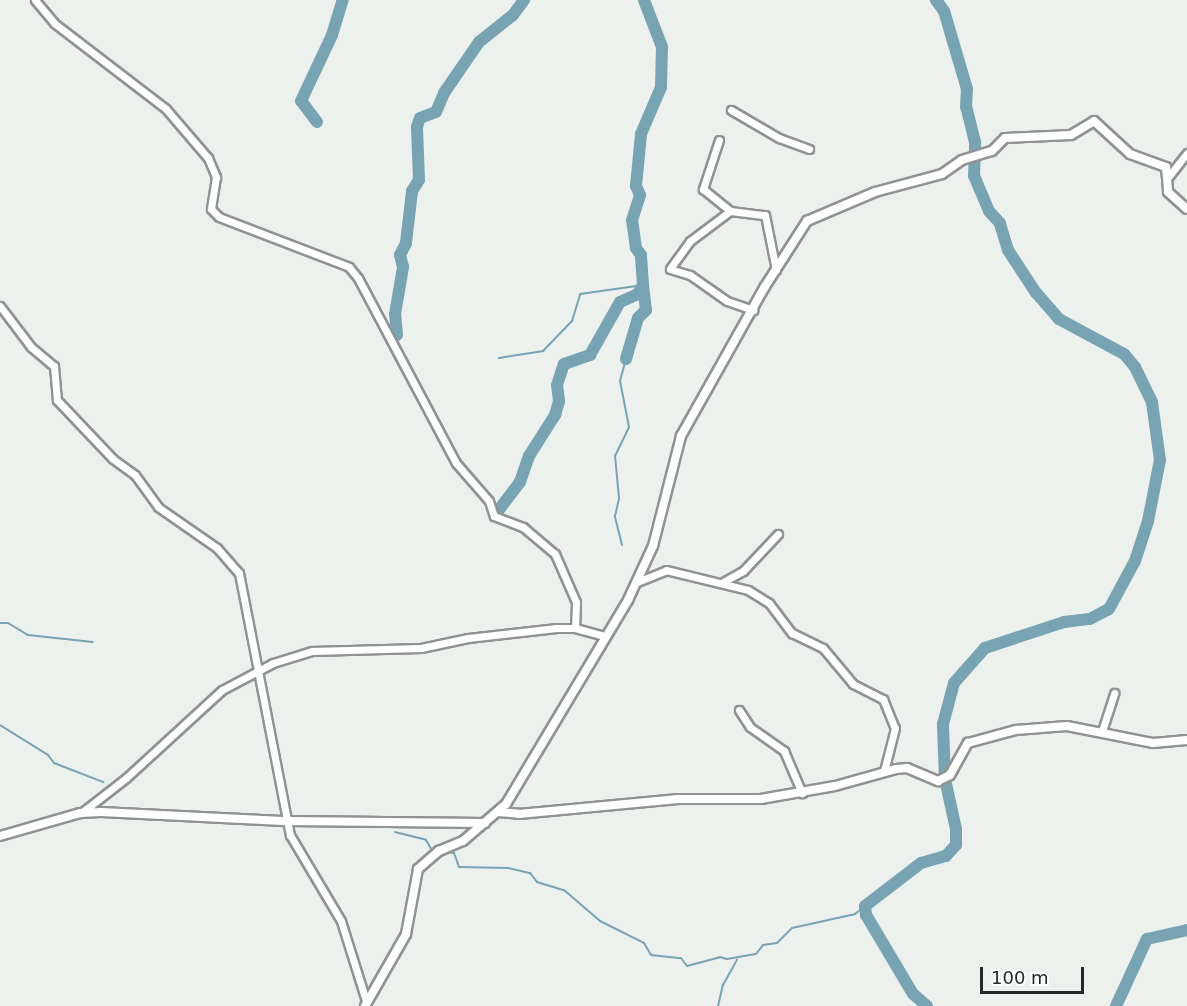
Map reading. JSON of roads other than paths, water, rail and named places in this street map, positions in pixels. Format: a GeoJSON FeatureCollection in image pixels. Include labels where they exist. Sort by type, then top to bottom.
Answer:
{"type":"FeatureCollection","features":[{"type":"Feature","properties":{"kind":"street"},"geometry":{"type":"LineString","coordinates":[[35,0],[54,23],[166,109],[208,158],[216,177],[211,209],[219,217],[348,267],[358,278],[456,463],[489,501],[494,516],[523,527],[555,554],[576,602],[575,628]]}},
{"type":"Feature","properties":{"kind":"street"},"geometry":{"type":"LineString","coordinates":[[731,110],[779,138],[808,149]]}},
{"type":"Feature","properties":{"kind":"street"},"geometry":{"type":"LineString","coordinates":[[365,1004],[410,926],[418,869],[498,812],[561,716],[637,582],[664,512],[679,442],[803,226],[815,216],[875,192],[942,174],[963,160],[992,151],[1005,138],[1071,135],[1094,121],[1130,154],[1166,167],[1169,176],[1168,192],[1187,209]]}},
{"type":"Feature","properties":{"kind":"street"},"geometry":{"type":"LineString","coordinates":[[719,140],[702,183],[710,198],[730,211],[765,215],[776,270]]}},
{"type":"Feature","properties":{"kind":"street"},"geometry":{"type":"LineString","coordinates":[[1169,176],[1187,153]]}},
{"type":"Feature","properties":{"kind":"street"},"geometry":{"type":"LineString","coordinates":[[730,211],[690,240],[670,269],[690,275],[727,301],[753,310]]}},
{"type":"Feature","properties":{"kind":"street"},"geometry":{"type":"LineString","coordinates":[[0,306],[31,347],[54,366],[57,400],[113,459],[135,475],[158,507],[230,559],[244,591],[256,670],[291,839],[347,934],[365,1004]]}},
{"type":"Feature","properties":{"kind":"street"},"geometry":{"type":"LineString","coordinates":[[723,582],[743,571],[778,534]]}},
{"type":"Feature","properties":{"kind":"street"},"geometry":{"type":"LineString","coordinates":[[637,582],[666,570],[723,582],[748,590],[769,603],[792,633],[824,648],[853,684],[883,699],[895,728],[884,771]]}},
{"type":"Feature","properties":{"kind":"street"},"geometry":{"type":"LineString","coordinates":[[80,813],[126,778],[222,690],[256,670],[312,651],[421,648],[468,638],[575,628],[605,636]]}},
{"type":"Feature","properties":{"kind":"street"},"geometry":{"type":"LineString","coordinates":[[1102,731],[1114,693]]}},
{"type":"Feature","properties":{"kind":"street"},"geometry":{"type":"LineString","coordinates":[[739,710],[750,727],[784,751],[802,794]]}},
{"type":"Feature","properties":{"kind":"street"},"geometry":{"type":"LineString","coordinates":[[498,812],[519,814],[649,801],[761,799],[802,794],[884,771],[907,768],[938,781],[950,775],[963,749],[976,740],[1016,730],[1067,726],[1102,731],[1153,743],[1187,740]]}},
{"type":"Feature","properties":{"kind":"street"},"geometry":{"type":"LineString","coordinates":[[0,836],[80,813],[288,821],[485,823]]}},
{"type":"Feature","properties":{"kind":"waterway"},"geometry":{"type":"LineString","coordinates":[[317,122],[301,101],[332,35],[343,0]]}},
{"type":"Feature","properties":{"kind":"waterway"},"geometry":{"type":"LineString","coordinates":[[397,335],[395,314],[403,267],[400,255],[406,243],[412,191],[419,180],[417,127],[420,118],[436,112],[444,93],[479,42],[513,15],[524,0]]}},
{"type":"Feature","properties":{"kind":"waterway"},"geometry":{"type":"LineString","coordinates":[[495,515],[520,482],[529,456],[555,415],[559,401],[557,385],[564,364],[590,355],[620,302],[638,294],[643,285],[641,255],[636,248],[632,220],[640,195],[636,186],[641,134],[661,87],[662,47],[644,0]]}},
{"type":"Feature","properties":{"kind":"waterway"},"geometry":{"type":"LineString","coordinates":[[927,1006],[913,994],[866,915],[865,906],[921,863],[946,856],[956,845],[956,829],[945,779],[943,724],[954,683],[985,648],[1064,622],[1090,619],[1109,609],[1135,561],[1148,521],[1160,460],[1152,402],[1135,367],[1124,354],[1059,319],[1036,293],[1008,250],[1000,223],[989,211],[974,176],[975,142],[966,107],[967,89],[944,11],[936,0]]}},
{"type":"Feature","properties":{"kind":"waterway"},"geometry":{"type":"LineString","coordinates":[[499,358],[543,351],[572,321],[580,294],[643,285]]}},
{"type":"Feature","properties":{"kind":"waterway"},"geometry":{"type":"LineString","coordinates":[[626,359],[638,318],[646,310],[643,285]]}},
{"type":"Feature","properties":{"kind":"waterway"},"geometry":{"type":"LineString","coordinates":[[622,545],[615,516],[619,498],[615,456],[629,427],[620,381],[626,359]]}},
{"type":"Feature","properties":{"kind":"waterway"},"geometry":{"type":"LineString","coordinates":[[0,623],[8,623],[28,635],[93,642]]}},
{"type":"Feature","properties":{"kind":"waterway"},"geometry":{"type":"LineString","coordinates":[[0,725],[48,755],[54,763],[103,782]]}},
{"type":"Feature","properties":{"kind":"waterway"},"geometry":{"type":"LineString","coordinates":[[395,832],[426,840],[433,852]]}},
{"type":"Feature","properties":{"kind":"waterway"},"geometry":{"type":"LineString","coordinates":[[446,852],[454,853],[459,867],[508,868],[530,873],[537,882],[564,890],[600,921],[644,943],[651,955],[681,958],[687,966],[720,957],[727,959],[756,954],[763,945],[777,943],[792,928],[855,914],[865,906]]}},
{"type":"Feature","properties":{"kind":"waterway"},"geometry":{"type":"LineString","coordinates":[[1116,1006],[1147,939],[1187,930]]}},
{"type":"Feature","properties":{"kind":"waterway"},"geometry":{"type":"LineString","coordinates":[[718,1006],[723,985],[737,960]]}}]}
